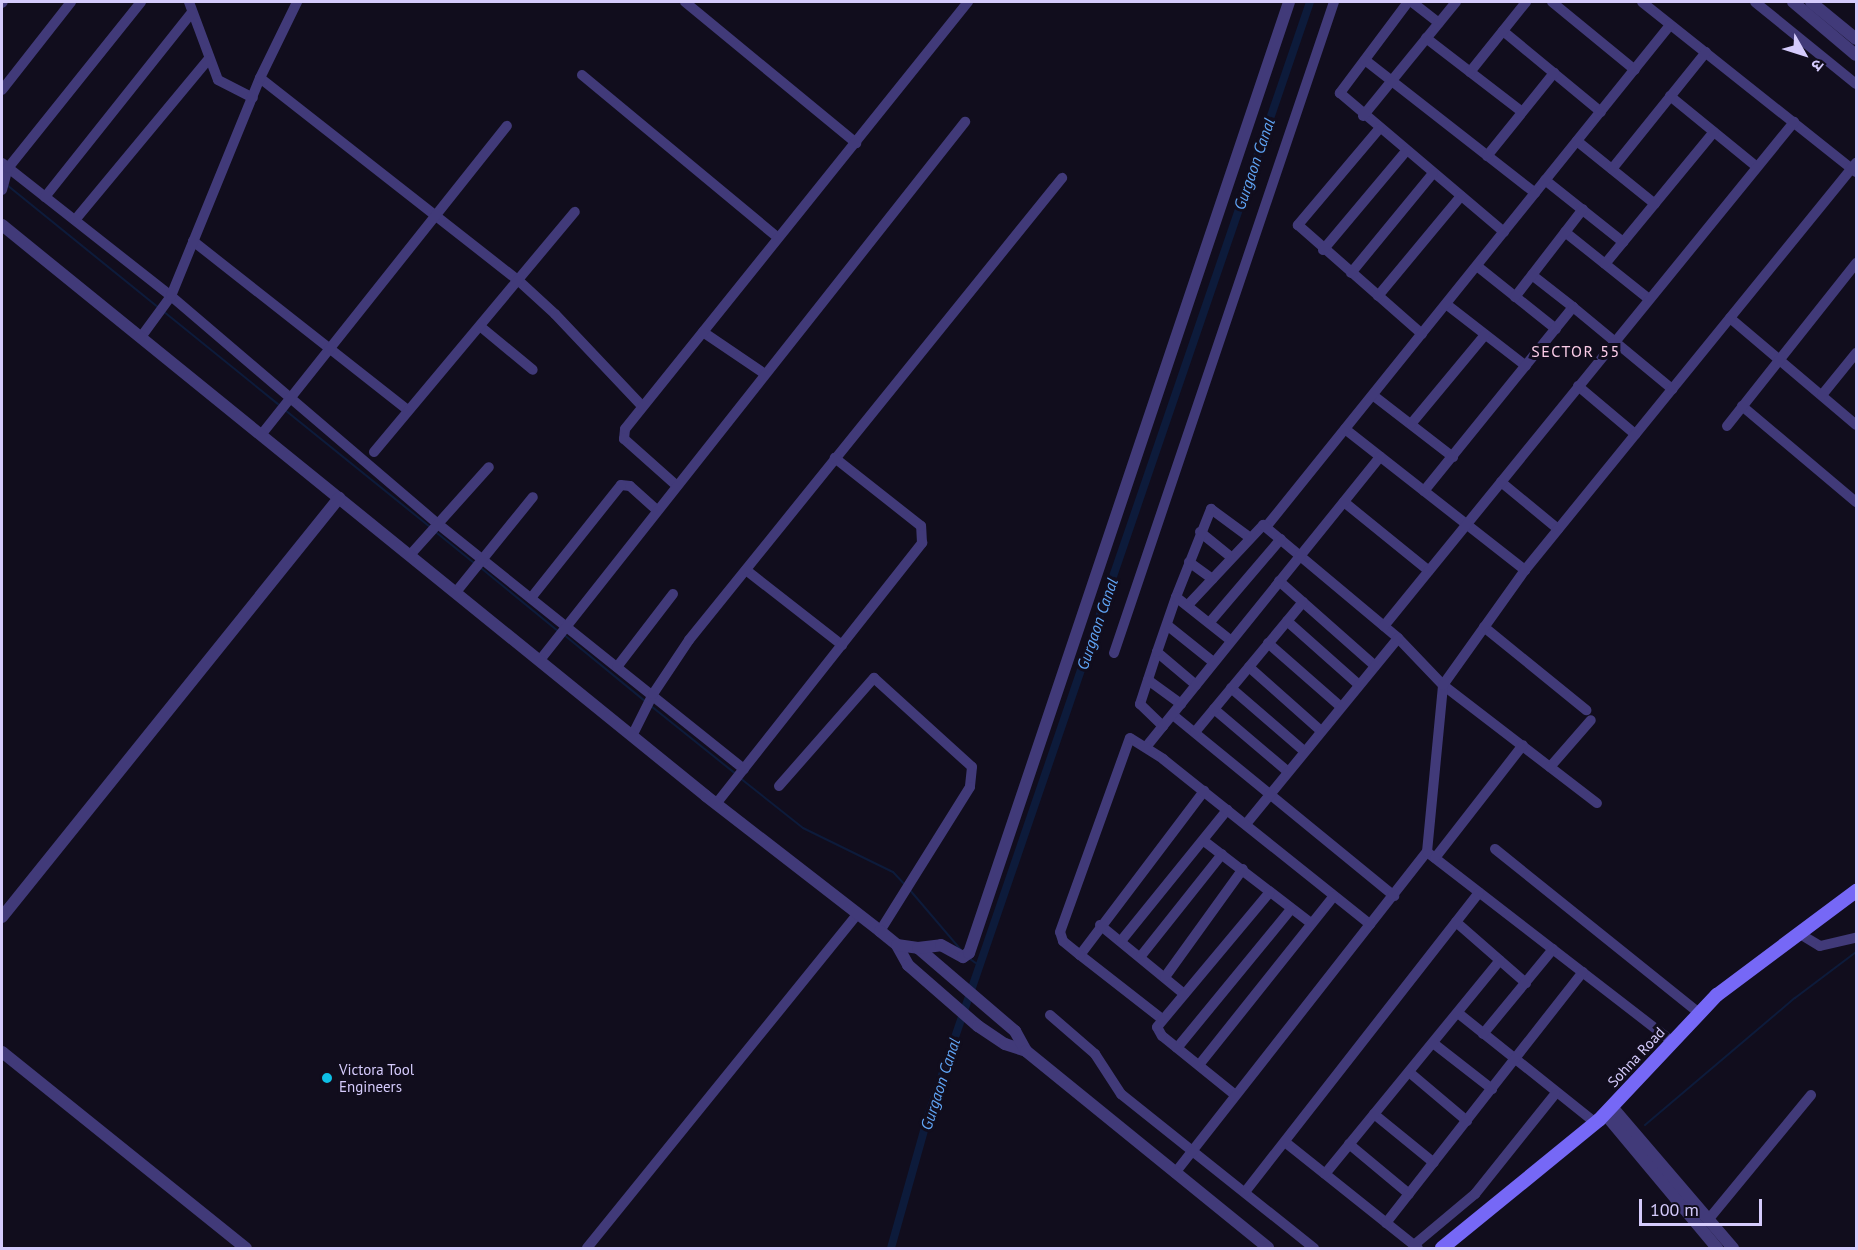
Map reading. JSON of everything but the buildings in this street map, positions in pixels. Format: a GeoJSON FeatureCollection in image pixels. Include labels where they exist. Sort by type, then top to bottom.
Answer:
{"type":"FeatureCollection","features":[{"type":"Feature","properties":{"kind":"main road","name":"Sohna Road"},"geometry":{"type":"LineString","coordinates":[[1442,1248],[1604,1115],[1717,995],[1857,891]]}},
{"type":"Feature","properties":{"kind":"street"},"geometry":{"type":"LineString","coordinates":[[2,90],[71,2]]}},
{"type":"Feature","properties":{"kind":"street"},"geometry":{"type":"LineString","coordinates":[[141,2],[4,177],[45,197],[75,220],[166,305],[291,399],[435,528],[479,563],[531,598],[562,631],[617,667],[649,700],[739,775]]}},
{"type":"Feature","properties":{"kind":"street"},"geometry":{"type":"LineString","coordinates":[[141,337],[166,305],[260,78],[297,2]]}},
{"type":"Feature","properties":{"kind":"street"},"geometry":{"type":"LineString","coordinates":[[685,2],[856,143]]}},
{"type":"Feature","properties":{"kind":"street"},"geometry":{"type":"LineString","coordinates":[[677,486],[623,436],[642,406],[968,2]]}},
{"type":"Feature","properties":{"kind":"street"},"geometry":{"type":"LineString","coordinates":[[897,945],[918,948],[941,945],[967,956],[1289,2]]}},
{"type":"Feature","properties":{"kind":"street"},"geometry":{"type":"LineString","coordinates":[[1114,654],[1334,2]]}},
{"type":"Feature","properties":{"kind":"street"},"geometry":{"type":"LineString","coordinates":[[1438,23],[1410,2],[1340,93],[1363,116],[1504,232]]}},
{"type":"Feature","properties":{"kind":"street"},"geometry":{"type":"LineString","coordinates":[[1363,116],[1456,2]]}},
{"type":"Feature","properties":{"kind":"street"},"geometry":{"type":"LineString","coordinates":[[1470,72],[1526,2]]}},
{"type":"Feature","properties":{"kind":"street"},"geometry":{"type":"LineString","coordinates":[[1552,2],[1635,70]]}},
{"type":"Feature","properties":{"kind":"street"},"geometry":{"type":"LineString","coordinates":[[1431,855],[1443,685],[1525,570],[1855,168],[1642,2]]}},
{"type":"Feature","properties":{"kind":"street"},"geometry":{"type":"LineString","coordinates":[[1755,2],[1857,84]]}},
{"type":"Feature","properties":{"kind":"street"},"geometry":{"type":"LineString","coordinates":[[1793,2],[1857,55]]}},
{"type":"Feature","properties":{"kind":"street"},"geometry":{"type":"LineString","coordinates":[[1811,2],[1857,39]]}},
{"type":"Feature","properties":{"kind":"street"},"geometry":{"type":"LineString","coordinates":[[45,197],[191,7]]}},
{"type":"Feature","properties":{"kind":"street"},"geometry":{"type":"LineString","coordinates":[[191,7],[208,60],[218,80],[253,98]]}},
{"type":"Feature","properties":{"kind":"street"},"geometry":{"type":"LineString","coordinates":[[1266,527],[1374,396],[1670,25]]}},
{"type":"Feature","properties":{"kind":"street"},"geometry":{"type":"LineString","coordinates":[[1503,31],[1601,112]]}},
{"type":"Feature","properties":{"kind":"street"},"geometry":{"type":"LineString","coordinates":[[1426,38],[1522,112]]}},
{"type":"Feature","properties":{"kind":"street"},"geometry":{"type":"LineString","coordinates":[[1612,169],[1706,52]]}},
{"type":"Feature","properties":{"kind":"street"},"geometry":{"type":"LineString","coordinates":[[75,220],[208,60]]}},
{"type":"Feature","properties":{"kind":"street"},"geometry":{"type":"LineString","coordinates":[[1365,60],[1535,193]]}},
{"type":"Feature","properties":{"kind":"street"},"geometry":{"type":"LineString","coordinates":[[1487,156],[1554,73]]}},
{"type":"Feature","properties":{"kind":"street"},"geometry":{"type":"LineString","coordinates":[[582,75],[777,237]]}},
{"type":"Feature","properties":{"kind":"street"},"geometry":{"type":"LineString","coordinates":[[260,78],[519,281],[642,406]]}},
{"type":"Feature","properties":{"kind":"street"},"geometry":{"type":"LineString","coordinates":[[1670,96],[1756,167]]}},
{"type":"Feature","properties":{"kind":"street"},"geometry":{"type":"LineString","coordinates":[[540,660],[965,122]]}},
{"type":"Feature","properties":{"kind":"street"},"geometry":{"type":"LineString","coordinates":[[1384,626],[1794,122]]}},
{"type":"Feature","properties":{"kind":"street"},"geometry":{"type":"LineString","coordinates":[[261,435],[507,126]]}},
{"type":"Feature","properties":{"kind":"street"},"geometry":{"type":"LineString","coordinates":[[1379,129],[1299,221],[1300,228],[1422,334]]}},
{"type":"Feature","properties":{"kind":"street"},"geometry":{"type":"LineString","coordinates":[[1605,264],[1714,132]]}},
{"type":"Feature","properties":{"kind":"street"},"geometry":{"type":"LineString","coordinates":[[1577,141],[1655,204]]}},
{"type":"Feature","properties":{"kind":"street"},"geometry":{"type":"LineString","coordinates":[[1323,250],[1406,151]]}},
{"type":"Feature","properties":{"kind":"street"},"geometry":{"type":"LineString","coordinates":[[1351,273],[1433,173]]}},
{"type":"Feature","properties":{"kind":"street"},"geometry":{"type":"LineString","coordinates":[[632,736],[649,700],[746,570],[1062,178]]}},
{"type":"Feature","properties":{"kind":"street"},"geometry":{"type":"LineString","coordinates":[[1545,180],[1623,242]]}},
{"type":"Feature","properties":{"kind":"street"},"geometry":{"type":"LineString","coordinates":[[1378,296],[1461,196]]}},
{"type":"Feature","properties":{"kind":"street"},"geometry":{"type":"LineString","coordinates":[[1515,297],[1582,209]]}},
{"type":"Feature","properties":{"kind":"street"},"geometry":{"type":"LineString","coordinates":[[374,452],[575,212]]}},
{"type":"Feature","properties":{"kind":"street"},"geometry":{"type":"LineString","coordinates":[[2,225],[716,804],[880,931],[897,945],[902,958],[978,1026],[1005,1044],[1026,1051],[1268,1248]]}},
{"type":"Feature","properties":{"kind":"street"},"geometry":{"type":"LineString","coordinates":[[1565,232],[1648,299]]}},
{"type":"Feature","properties":{"kind":"street"},"geometry":{"type":"LineString","coordinates":[[194,241],[408,411]]}},
{"type":"Feature","properties":{"kind":"street"},"geometry":{"type":"LineString","coordinates":[[1727,426],[1857,263]]}},
{"type":"Feature","properties":{"kind":"street"},"geometry":{"type":"LineString","coordinates":[[1477,266],[1556,329]]}},
{"type":"Feature","properties":{"kind":"street"},"geometry":{"type":"LineString","coordinates":[[1532,275],[1615,340],[1672,389]]}},
{"type":"Feature","properties":{"kind":"street"},"geometry":{"type":"LineString","coordinates":[[1446,304],[1526,366]]}},
{"type":"Feature","properties":{"kind":"street"},"geometry":{"type":"LineString","coordinates":[[1424,491],[1573,307]]}},
{"type":"Feature","properties":{"kind":"street"},"geometry":{"type":"LineString","coordinates":[[1730,318],[1857,425]]}},
{"type":"Feature","properties":{"kind":"street"},"geometry":{"type":"LineString","coordinates":[[481,327],[533,370]]}},
{"type":"Feature","properties":{"kind":"street"},"geometry":{"type":"LineString","coordinates":[[703,332],[765,374]]}},
{"type":"Feature","properties":{"kind":"street"},"geometry":{"type":"LineString","coordinates":[[1411,424],[1485,335]]}},
{"type":"Feature","properties":{"kind":"street"},"geometry":{"type":"LineString","coordinates":[[1822,395],[1857,353]]}},
{"type":"Feature","properties":{"kind":"street"},"geometry":{"type":"LineString","coordinates":[[1578,386],[1635,434]]}},
{"type":"Feature","properties":{"kind":"street"},"geometry":{"type":"LineString","coordinates":[[1374,396],[1453,457]]}},
{"type":"Feature","properties":{"kind":"street"},"geometry":{"type":"LineString","coordinates":[[1742,406],[1857,501]]}},
{"type":"Feature","properties":{"kind":"street"},"geometry":{"type":"LineString","coordinates":[[1345,429],[1525,570]]}},
{"type":"Feature","properties":{"kind":"street"},"geometry":{"type":"LineString","coordinates":[[1146,747],[1212,662],[1380,457]]}},
{"type":"Feature","properties":{"kind":"street"},"geometry":{"type":"LineString","coordinates":[[716,804],[924,537],[921,526],[835,458]]}},
{"type":"Feature","properties":{"kind":"street"},"geometry":{"type":"LineString","coordinates":[[410,555],[489,467]]}},
{"type":"Feature","properties":{"kind":"street"},"geometry":{"type":"LineString","coordinates":[[1501,482],[1558,529]]}},
{"type":"Feature","properties":{"kind":"street"},"geometry":{"type":"LineString","coordinates":[[531,598],[621,485],[630,486],[657,510]]}},
{"type":"Feature","properties":{"kind":"street"},"geometry":{"type":"LineString","coordinates":[[456,592],[533,497]]}},
{"type":"Feature","properties":{"kind":"street"},"geometry":{"type":"LineString","coordinates":[[2,917],[339,498]]}},
{"type":"Feature","properties":{"kind":"street"},"geometry":{"type":"LineString","coordinates":[[1344,502],[1429,572]]}},
{"type":"Feature","properties":{"kind":"street"},"geometry":{"type":"LineString","coordinates":[[1163,726],[1140,704],[1208,512],[1214,508],[1250,537]]}},
{"type":"Feature","properties":{"kind":"street"},"geometry":{"type":"LineString","coordinates":[[1188,605],[1260,525],[1266,527],[1398,638],[1443,685],[1597,803]]}},
{"type":"Feature","properties":{"kind":"street"},"geometry":{"type":"LineString","coordinates":[[1200,532],[1231,557]]}},
{"type":"Feature","properties":{"kind":"street"},"geometry":{"type":"LineString","coordinates":[[1210,622],[1281,539]]}},
{"type":"Feature","properties":{"kind":"street"},"geometry":{"type":"LineString","coordinates":[[1189,562],[1212,579]]}},
{"type":"Feature","properties":{"kind":"street"},"geometry":{"type":"LineString","coordinates":[[746,570],[842,645]]}},
{"type":"Feature","properties":{"kind":"street"},"geometry":{"type":"LineString","coordinates":[[1279,581],[1375,666]]}},
{"type":"Feature","properties":{"kind":"street"},"geometry":{"type":"LineString","coordinates":[[617,667],[673,594]]}},
{"type":"Feature","properties":{"kind":"street"},"geometry":{"type":"LineString","coordinates":[[1176,597],[1230,640]]}},
{"type":"Feature","properties":{"kind":"street"},"geometry":{"type":"LineString","coordinates":[[1195,732],[1303,602]]}},
{"type":"Feature","properties":{"kind":"street"},"geometry":{"type":"LineString","coordinates":[[1287,621],[1359,685]]}},
{"type":"Feature","properties":{"kind":"street"},"geometry":{"type":"LineString","coordinates":[[1167,625],[1212,662]]}},
{"type":"Feature","properties":{"kind":"street"},"geometry":{"type":"LineString","coordinates":[[1484,627],[1588,715],[1550,767]]}},
{"type":"Feature","properties":{"kind":"street"},"geometry":{"type":"LineString","coordinates":[[1246,824],[1398,638]]}},
{"type":"Feature","properties":{"kind":"street"},"geometry":{"type":"LineString","coordinates":[[1268,643],[1341,707]]}},
{"type":"Feature","properties":{"kind":"street"},"geometry":{"type":"LineString","coordinates":[[1157,652],[1196,685]]}},
{"type":"Feature","properties":{"kind":"street"},"geometry":{"type":"LineString","coordinates":[[1249,667],[1321,731]]}},
{"type":"Feature","properties":{"kind":"street"},"geometry":{"type":"LineString","coordinates":[[1148,680],[1181,704]]}},
{"type":"Feature","properties":{"kind":"street"},"geometry":{"type":"LineString","coordinates":[[779,786],[868,681],[881,681],[966,760],[974,774],[970,787],[880,931]]}},
{"type":"Feature","properties":{"kind":"street"},"geometry":{"type":"LineString","coordinates":[[1231,688],[1304,752]]}},
{"type":"Feature","properties":{"kind":"street"},"geometry":{"type":"LineString","coordinates":[[1214,709],[1287,771]]}},
{"type":"Feature","properties":{"kind":"street"},"geometry":{"type":"LineString","coordinates":[[1173,715],[1394,896]]}},
{"type":"Feature","properties":{"kind":"street"},"geometry":{"type":"LineString","coordinates":[[1162,1019],[1061,938],[1061,927],[1124,744],[1132,737],[1204,791],[1370,924]]}},
{"type":"Feature","properties":{"kind":"street"},"geometry":{"type":"LineString","coordinates":[[1175,1173],[1234,1094],[1370,924],[1523,745]]}},
{"type":"Feature","properties":{"kind":"street"},"geometry":{"type":"LineString","coordinates":[[1080,955],[1204,791]]}},
{"type":"Feature","properties":{"kind":"street"},"geometry":{"type":"LineString","coordinates":[[1121,941],[1227,810]]}},
{"type":"Feature","properties":{"kind":"street"},"geometry":{"type":"LineString","coordinates":[[1204,841],[1311,923]]}},
{"type":"Feature","properties":{"kind":"street"},"geometry":{"type":"LineString","coordinates":[[1496,849],[1699,1013]]}},
{"type":"Feature","properties":{"kind":"street"},"geometry":{"type":"LineString","coordinates":[[1141,956],[1222,854]]}},
{"type":"Feature","properties":{"kind":"street"},"geometry":{"type":"LineString","coordinates":[[1431,855],[1673,1042]]}},
{"type":"Feature","properties":{"kind":"street"},"geometry":{"type":"LineString","coordinates":[[1165,977],[1243,870]]}},
{"type":"Feature","properties":{"kind":"street"},"geometry":{"type":"LineString","coordinates":[[1234,1094],[1159,1033],[1157,1027],[1270,892]]}},
{"type":"Feature","properties":{"kind":"street"},"geometry":{"type":"LineString","coordinates":[[1245,1192],[1479,892]]}},
{"type":"Feature","properties":{"kind":"street"},"geometry":{"type":"LineString","coordinates":[[1199,1065],[1334,896]]}},
{"type":"Feature","properties":{"kind":"street"},"geometry":{"type":"LineString","coordinates":[[1177,1048],[1291,909]]}},
{"type":"Feature","properties":{"kind":"street"},"geometry":{"type":"LineString","coordinates":[[587,1248],[857,914]]}},
{"type":"Feature","properties":{"kind":"street"},"geometry":{"type":"LineString","coordinates":[[1456,922],[1526,982]]}},
{"type":"Feature","properties":{"kind":"street"},"geometry":{"type":"LineString","coordinates":[[1101,925],[1184,994]]}},
{"type":"Feature","properties":{"kind":"street"},"geometry":{"type":"LineString","coordinates":[[1800,934],[1820,946],[1857,938]]}},
{"type":"Feature","properties":{"kind":"street"},"geometry":{"type":"LineString","coordinates":[[918,948],[1015,1031],[1026,1051]]}},
{"type":"Feature","properties":{"kind":"street"},"geometry":{"type":"LineString","coordinates":[[1483,1034],[1553,950]]}},
{"type":"Feature","properties":{"kind":"street"},"geometry":{"type":"LineString","coordinates":[[1325,1174],[1500,960]]}},
{"type":"Feature","properties":{"kind":"street"},"geometry":{"type":"LineString","coordinates":[[1386,1223],[1582,972]]}},
{"type":"Feature","properties":{"kind":"street"},"geometry":{"type":"LineString","coordinates":[[1458,1013],[1555,1094],[1604,1115],[1625,1130],[1733,1248]]}},
{"type":"Feature","properties":{"kind":"street"},"geometry":{"type":"LineString","coordinates":[[1050,1015],[1095,1054],[1121,1094],[1314,1248]]}},
{"type":"Feature","properties":{"kind":"street"},"geometry":{"type":"LineString","coordinates":[[1433,1043],[1492,1089]]}},
{"type":"Feature","properties":{"kind":"street"},"geometry":{"type":"LineString","coordinates":[[2,1052],[246,1248]]}},
{"type":"Feature","properties":{"kind":"street"},"geometry":{"type":"LineString","coordinates":[[1409,1072],[1467,1121]]}},
{"type":"Feature","properties":{"kind":"street"},"geometry":{"type":"LineString","coordinates":[[1285,1142],[1416,1247],[1478,1191],[1555,1094]]}},
{"type":"Feature","properties":{"kind":"street"},"geometry":{"type":"LineString","coordinates":[[1708,1220],[1811,1095]]}},
{"type":"Feature","properties":{"kind":"street"},"geometry":{"type":"LineString","coordinates":[[1374,1114],[1434,1164]]}},
{"type":"Feature","properties":{"kind":"street"},"geometry":{"type":"LineString","coordinates":[[1625,1130],[1717,1248]]}},
{"type":"Feature","properties":{"kind":"street"},"geometry":{"type":"LineString","coordinates":[[1349,1144],[1409,1194]]}},
{"type":"Feature","properties":{"kind":"waterway","name":"Gurgaon Canal"},"geometry":{"type":"LineString","coordinates":[[891,1248],[929,1113],[1310,2]]}},
{"type":"Feature","properties":{"kind":"waterway"},"geometry":{"type":"LineString","coordinates":[[7,185],[159,308]]}},
{"type":"Feature","properties":{"kind":"waterway"},"geometry":{"type":"LineString","coordinates":[[163,311],[278,404]]}},
{"type":"Feature","properties":{"kind":"waterway"},"geometry":{"type":"LineString","coordinates":[[285,410],[430,527]]}},
{"type":"Feature","properties":{"kind":"waterway"},"geometry":{"type":"LineString","coordinates":[[437,533],[474,563]]}},
{"type":"Feature","properties":{"kind":"waterway"},"geometry":{"type":"LineString","coordinates":[[481,568],[558,631]]}},
{"type":"Feature","properties":{"kind":"waterway"},"geometry":{"type":"LineString","coordinates":[[563,634],[645,701]]}},
{"type":"Feature","properties":{"kind":"waterway"},"geometry":{"type":"LineString","coordinates":[[651,706],[736,774]]}},
{"type":"Feature","properties":{"kind":"waterway"},"geometry":{"type":"LineString","coordinates":[[740,778],[803,828],[893,872],[905,885]]}},
{"type":"Feature","properties":{"kind":"waterway"},"geometry":{"type":"LineString","coordinates":[[909,889],[962,951]]}},
{"type":"Feature","properties":{"kind":"waterway"},"geometry":{"type":"LineString","coordinates":[[1645,1125],[1795,998],[1856,952]]}},
{"type":"Feature","properties":{"kind":"waterway"},"geometry":{"type":"LineString","coordinates":[[970,959],[980,966]]}},
{"type":"Feature","properties":{"kind":"place","name":"Victora Tool Engineers"},"geometry":{"type":"Point","coordinates":[327,1078]}},
{"type":"Feature","properties":{"kind":"district","name":"SECTOR 55"},"geometry":{"type":"Point","coordinates":[1576,351]}}]}
